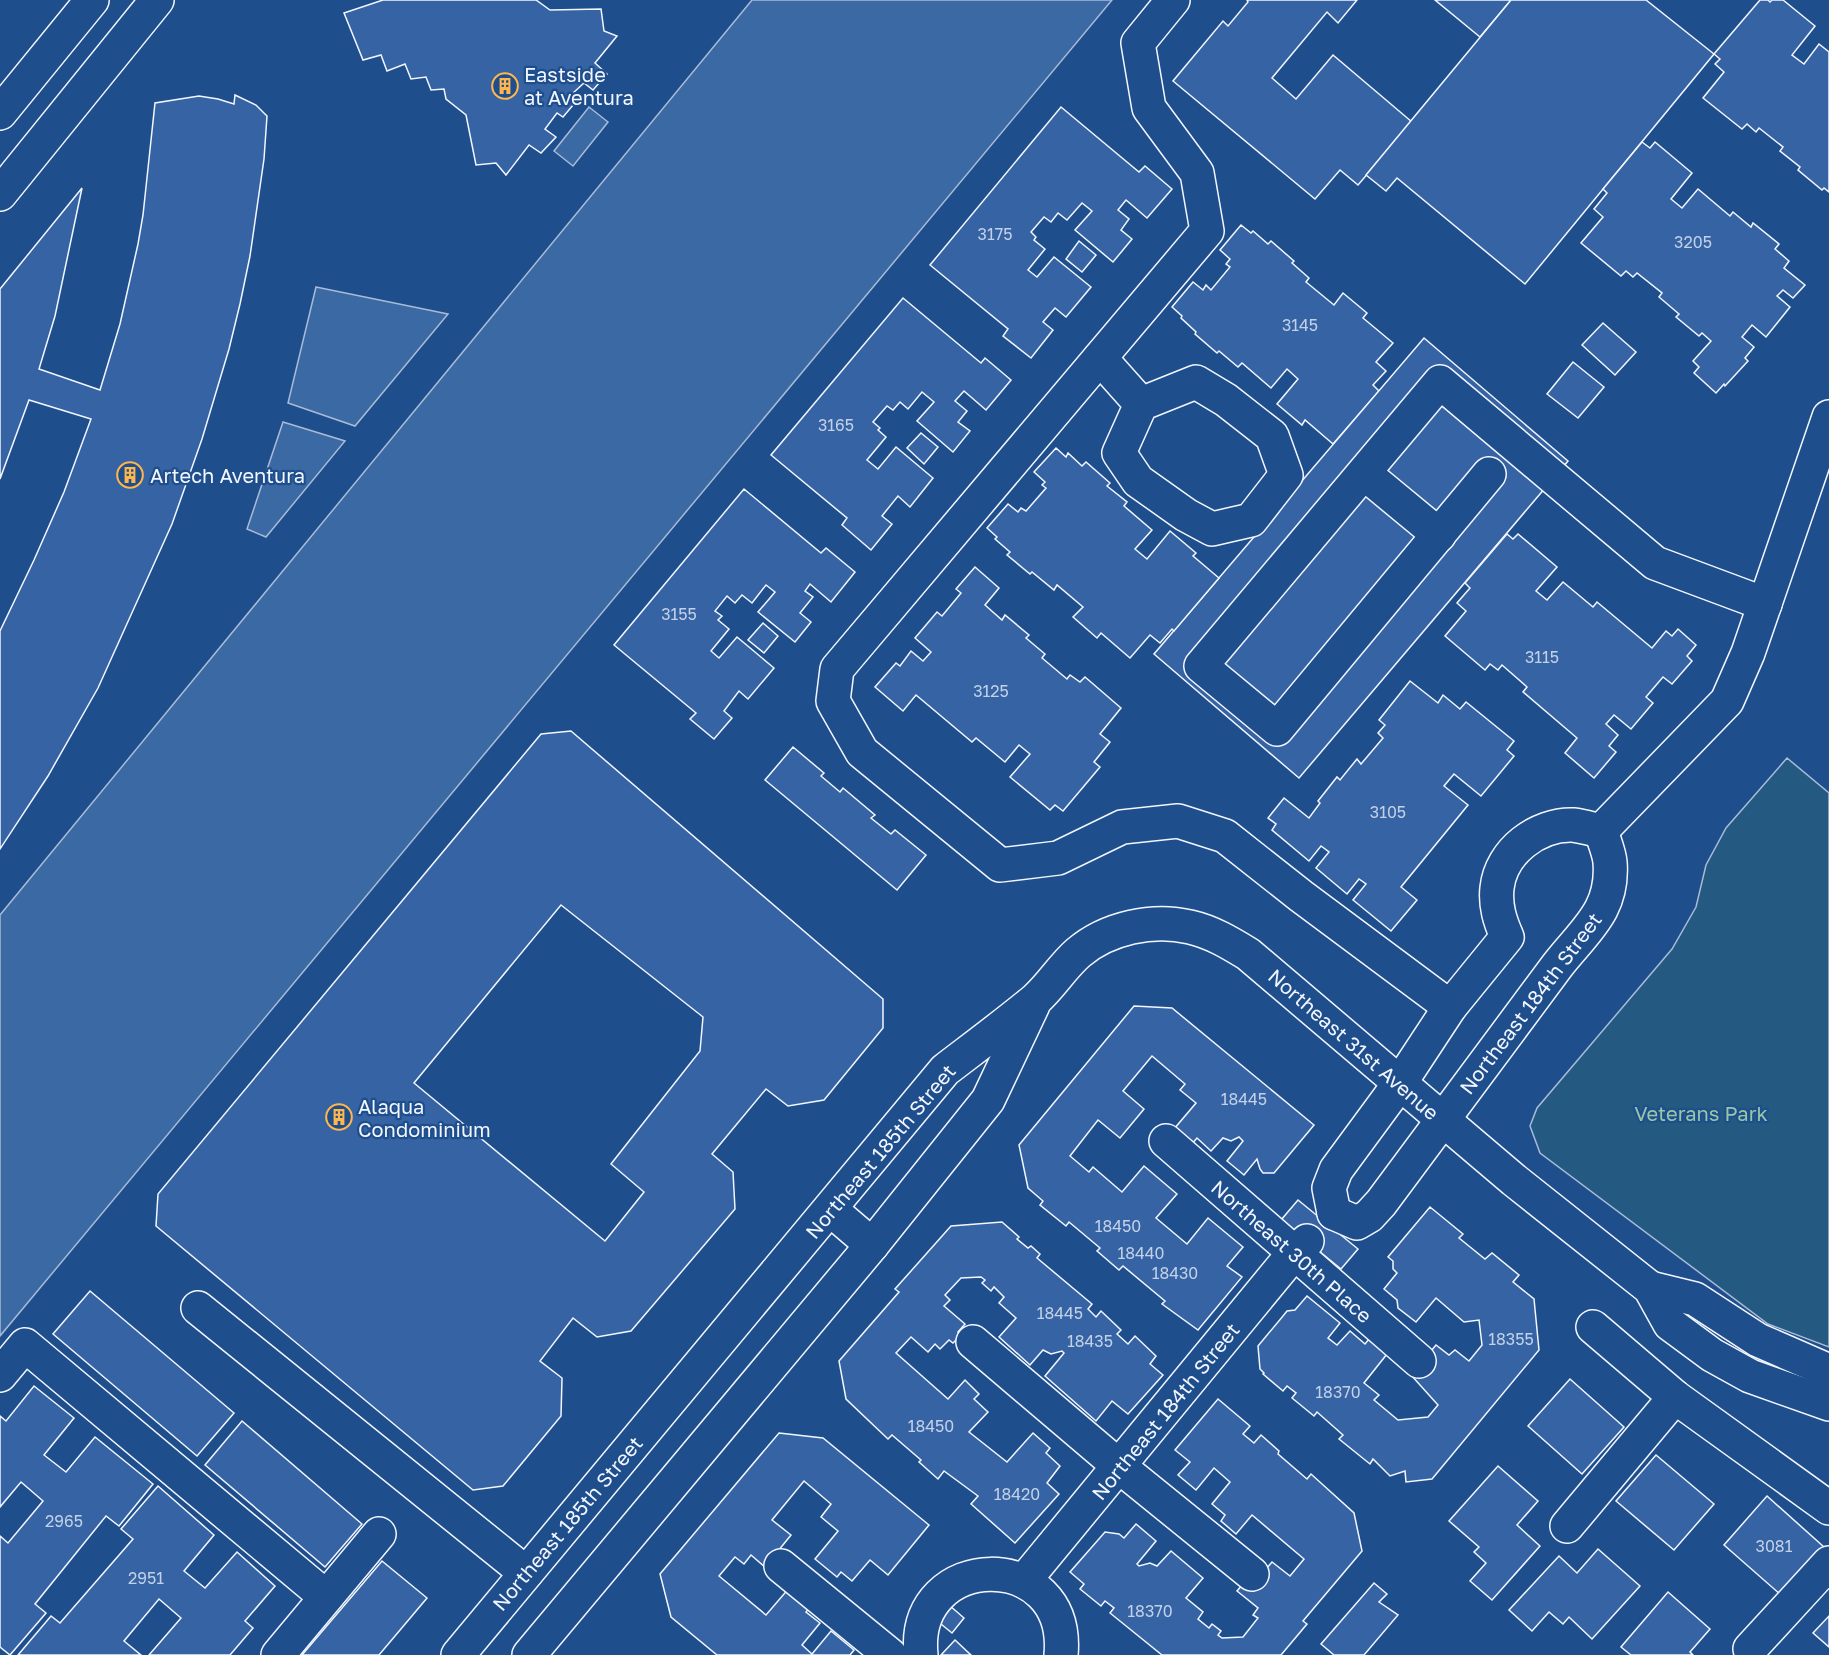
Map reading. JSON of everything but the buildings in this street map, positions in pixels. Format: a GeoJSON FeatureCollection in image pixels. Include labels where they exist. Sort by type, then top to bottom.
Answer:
{"type":"FeatureCollection","features":[{"type":"Feature","properties":{"kind":"street"},"geometry":{"type":"LineString","coordinates":[[0,113],[92,0]]}},
{"type":"Feature","properties":{"kind":"street"},"geometry":{"type":"LineString","coordinates":[[0,194],[157,0]]}},
{"type":"Feature","properties":{"kind":"street"},"geometry":{"type":"LineString","coordinates":[[1173,0],[1138,43],[1149,108],[1197,173],[1208,231],[837,669],[833,701],[862,752],[1000,865],[1058,858],[1122,827],[1178,821],[1225,836],[1450,1007]]}},
{"type":"Feature","properties":{"kind":"street"},"geometry":{"type":"LineString","coordinates":[[0,120],[15,111],[68,111]]}},
{"type":"Feature","properties":{"kind":"street"},"geometry":{"type":"LineString","coordinates":[[1100,358],[1141,404]]}},
{"type":"Feature","properties":{"kind":"street"},"geometry":{"type":"LineString","coordinates":[[1196,382],[1226,400],[1272,436],[1286,475],[1251,520],[1212,529],[1186,515],[1138,481],[1119,453],[1141,404],[1196,382]]}},
{"type":"Feature","properties":{"kind":"street"},"geometry":{"type":"LineString","coordinates":[[1489,474],[1277,729],[1201,666],[1440,382],[1655,563],[1765,604]]}},
{"type":"Feature","properties":{"kind":"street"},"geometry":{"type":"LineString","coordinates":[[1315,1233],[1336,1170],[1400,1083],[1450,1007],[1507,937],[1497,913],[1497,886],[1506,861],[1524,841],[1547,828],[1574,825],[1601,831],[1727,701],[1748,653],[1829,417]]}},
{"type":"Feature","properties":{"kind":"street"},"geometry":{"type":"LineString","coordinates":[[1364,473],[1439,535]]}},
{"type":"Feature","properties":{"kind":"street","name":"Northeast 184th Street"},"geometry":{"type":"LineString","coordinates":[[1024,1581],[1315,1233],[1357,1223],[1369,1216],[1381,1203],[1575,942],[1596,920],[1609,891],[1610,861],[1601,831]]}},
{"type":"Feature","properties":{"kind":"street","name":"Northeast 31st Avenue"},"geometry":{"type":"LineString","coordinates":[[1037,998],[1070,960],[1092,942],[1121,930],[1172,924],[1218,937],[1255,959],[1514,1180],[1650,1288],[1670,1323],[1712,1355],[1750,1376],[1829,1404]]}},
{"type":"Feature","properties":{"kind":"street"},"geometry":{"type":"LineString","coordinates":[[529,1655],[872,1245],[988,1100],[1037,998]]}},
{"type":"Feature","properties":{"kind":"street","name":"Northeast 185th Street"},"geometry":{"type":"LineString","coordinates":[[458,1655],[945,1070],[1037,998]]}},
{"type":"Feature","properties":{"kind":"street","name":"Northeast 30th Place"},"geometry":{"type":"LineString","coordinates":[[1166,1141],[1315,1233],[1419,1361]]}},
{"type":"Feature","properties":{"kind":"street"},"geometry":{"type":"LineString","coordinates":[[830,1209],[872,1245]]}},
{"type":"Feature","properties":{"kind":"street","name":"Northeast 31st Avenue"},"geometry":{"type":"LineString","coordinates":[[1650,1288],[1695,1299],[1758,1340],[1829,1371]]}},
{"type":"Feature","properties":{"kind":"street"},"geometry":{"type":"LineString","coordinates":[[198,1308],[526,1573]]}},
{"type":"Feature","properties":{"kind":"street"},"geometry":{"type":"LineString","coordinates":[[1593,1327],[1676,1397],[1829,1508]]}},
{"type":"Feature","properties":{"kind":"street"},"geometry":{"type":"LineString","coordinates":[[974,1342],[1120,1467],[1252,1574]]}},
{"type":"Feature","properties":{"kind":"street"},"geometry":{"type":"LineString","coordinates":[[0,1375],[25,1345],[326,1597]]}},
{"type":"Feature","properties":{"kind":"street"},"geometry":{"type":"LineString","coordinates":[[1567,1527],[1676,1397]]}},
{"type":"Feature","properties":{"kind":"street"},"geometry":{"type":"LineString","coordinates":[[278,1655],[379,1534]]}},
{"type":"Feature","properties":{"kind":"street"},"geometry":{"type":"LineString","coordinates":[[1750,1649],[1829,1563]]}},
{"type":"Feature","properties":{"kind":"street"},"geometry":{"type":"LineString","coordinates":[[782,1566],[890,1655]]}},
{"type":"Feature","properties":{"kind":"street"},"geometry":{"type":"LineString","coordinates":[[921,1655],[921,1631],[929,1611],[942,1593],[960,1580],[981,1574],[1003,1574],[1024,1581],[1040,1592],[1051,1606],[1059,1623],[1062,1642],[1060,1655]]}},
{"type":"Feature","properties":{"kind":"green space","name":"Veterans Park"},"geometry":{"type":"Polygon","coordinates":[[[1787,758],[1829,793],[1829,1347],[1768,1324],[1540,1153],[1530,1126],[1537,1108],[1672,949],[1696,907],[1706,865],[1726,828],[1787,758]]]}},
{"type":"Feature","properties":{"kind":"shaded area"},"geometry":{"type":"Polygon","coordinates":[[[752,0],[1112,0],[0,1336],[0,915],[752,0]]]}},
{"type":"Feature","properties":{"kind":"shaded area"},"geometry":{"type":"Polygon","coordinates":[[[589,107],[608,122],[573,166],[554,151],[589,107]]]}},
{"type":"Feature","properties":{"kind":"shaded area"},"geometry":{"type":"Polygon","coordinates":[[[316,287],[448,314],[355,426],[288,403],[316,287]]]}},
{"type":"Feature","properties":{"kind":"shaded area"},"geometry":{"type":"Polygon","coordinates":[[[283,422],[345,441],[266,537],[247,529],[283,422]]]}},
{"type":"Feature","properties":{"kind":"place","name":"Eastside at Aventura"},"geometry":{"type":"Point","coordinates":[505,86]}},
{"type":"Feature","properties":{"kind":"place","name":"Artech Aventura"},"geometry":{"type":"Point","coordinates":[130,475]}},
{"type":"Feature","properties":{"kind":"place","name":"Alaqua Condominium"},"geometry":{"type":"Point","coordinates":[339,1117]}}]}
